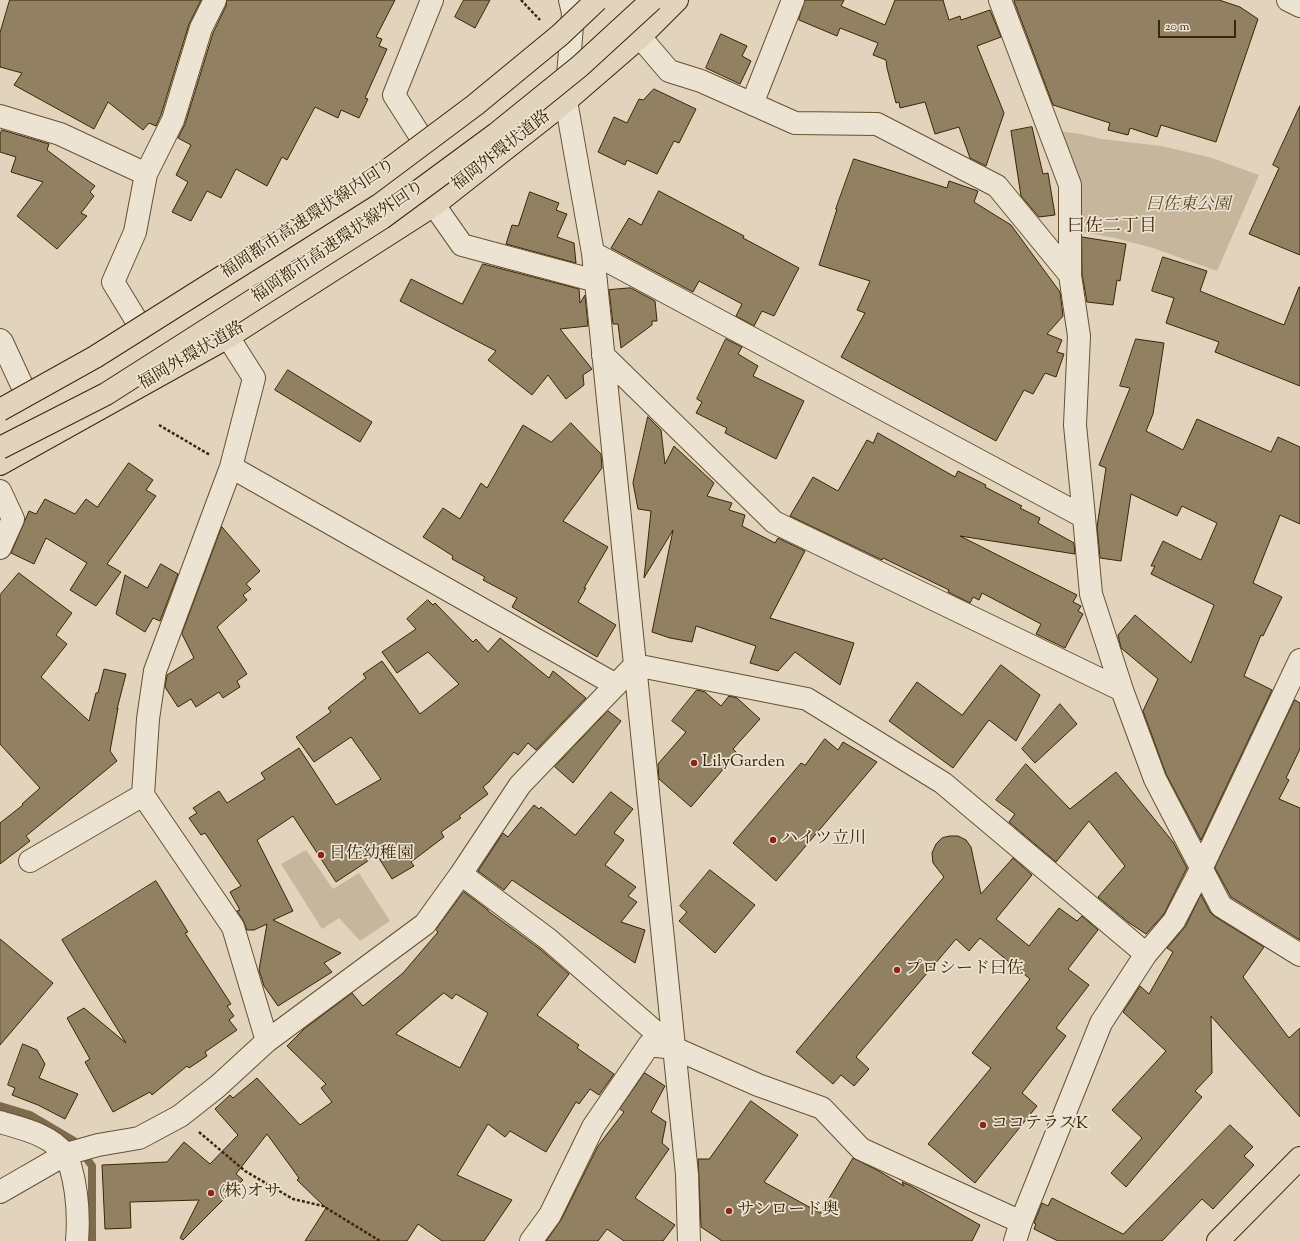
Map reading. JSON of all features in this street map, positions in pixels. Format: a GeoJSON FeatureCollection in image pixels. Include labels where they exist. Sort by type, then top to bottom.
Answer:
{"type":"FeatureCollection","features":[{"type":"Feature","properties":{"kind":"main road","name":"福岡都市高速環状線内回り"},"geometry":{"type":"LineString","coordinates":[[0,410],[95,357],[368,185],[475,105],[560,35],[597,0]]}},
{"type":"Feature","properties":{"kind":"main road","name":"福岡都市高速環状線外回り"},"geometry":{"type":"LineString","coordinates":[[0,448],[106,394],[382,218],[496,134],[580,66],[652,0]]}},
{"type":"Feature","properties":{"kind":"main road","name":"福岡外環状道路"},"geometry":{"type":"LineString","coordinates":[[0,464],[228,337],[434,205],[566,101],[640,37],[677,0]]}},
{"type":"Feature","properties":{"kind":"main road"},"geometry":{"type":"LineString","coordinates":[[0,406],[26,394],[141,328],[424,142],[552,32],[577,4]]}},
{"type":"Feature","properties":{"kind":"main road"},"geometry":{"type":"LineString","coordinates":[[1218,1241],[1300,1158]]}},
{"type":"Feature","properties":{"kind":"street"},"geometry":{"type":"LineString","coordinates":[[141,328],[113,282],[135,232],[146,174],[174,120],[201,28],[215,0]]}},
{"type":"Feature","properties":{"kind":"street"},"geometry":{"type":"LineString","coordinates":[[752,104],[793,0]]}},
{"type":"Feature","properties":{"kind":"street"},"geometry":{"type":"LineString","coordinates":[[1000,0],[1070,185],[1070,275],[1080,336],[1075,425],[1091,594],[1122,690],[1155,779],[1221,906],[1300,955]]}},
{"type":"Feature","properties":{"kind":"street"},"geometry":{"type":"LineString","coordinates":[[1288,0],[1300,6]]}},
{"type":"Feature","properties":{"kind":"street"},"geometry":{"type":"LineString","coordinates":[[424,142],[394,95],[428,2]]}},
{"type":"Feature","properties":{"kind":"street"},"geometry":{"type":"LineString","coordinates":[[577,4],[566,101],[593,254],[596,281],[687,1174],[689,1241]]}},
{"type":"Feature","properties":{"kind":"street"},"geometry":{"type":"LineString","coordinates":[[640,37],[669,71],[701,81],[795,123],[877,124],[997,186],[1070,275]]}},
{"type":"Feature","properties":{"kind":"street"},"geometry":{"type":"LineString","coordinates":[[0,116],[60,134],[146,174]]}},
{"type":"Feature","properties":{"kind":"street"},"geometry":{"type":"LineString","coordinates":[[434,205],[462,245],[596,281]]}},
{"type":"Feature","properties":{"kind":"street"},"geometry":{"type":"LineString","coordinates":[[593,254],[1084,517]]}},
{"type":"Feature","properties":{"kind":"street"},"geometry":{"type":"LineString","coordinates":[[228,337],[254,378],[231,467],[155,671],[148,719],[143,795],[233,927],[267,1041]]}},
{"type":"Feature","properties":{"kind":"street"},"geometry":{"type":"LineString","coordinates":[[0,340],[26,394]]}},
{"type":"Feature","properties":{"kind":"street"},"geometry":{"type":"LineString","coordinates":[[603,355],[774,522],[1122,690]]}},
{"type":"Feature","properties":{"kind":"street"},"geometry":{"type":"LineString","coordinates":[[231,467],[616,685]]}},
{"type":"Feature","properties":{"kind":"street"},"geometry":{"type":"LineString","coordinates":[[0,491],[13,519],[0,548]]}},
{"type":"Feature","properties":{"kind":"street"},"geometry":{"type":"LineString","coordinates":[[531,1241],[550,1215],[593,1127],[649,1045],[674,1048],[758,1085],[822,1108],[861,1149],[1018,1231],[1101,1023],[1146,954],[1174,921],[1201,869],[1300,660]]}},
{"type":"Feature","properties":{"kind":"street"},"geometry":{"type":"LineString","coordinates":[[0,1192],[66,1154],[98,1145],[139,1138],[180,1116],[218,1086],[267,1041],[425,924],[461,874],[520,785],[635,665]]}},
{"type":"Feature","properties":{"kind":"street"},"geometry":{"type":"LineString","coordinates":[[635,665],[807,700],[943,783],[1146,954]]}},
{"type":"Feature","properties":{"kind":"street"},"geometry":{"type":"LineString","coordinates":[[30,861],[143,795]]}},
{"type":"Feature","properties":{"kind":"street"},"geometry":{"type":"LineString","coordinates":[[461,874],[548,939],[674,1048]]}},
{"type":"Feature","properties":{"kind":"street"},"geometry":{"type":"LineString","coordinates":[[0,1122],[33,1132],[50,1140],[66,1154],[75,1181],[78,1227],[77,1241]]}},
{"type":"Feature","properties":{"kind":"path"},"geometry":{"type":"LineString","coordinates":[[521,0],[552,32]]}},
{"type":"Feature","properties":{"kind":"path"},"geometry":{"type":"LineString","coordinates":[[159,425],[231,467]]}},
{"type":"Feature","properties":{"kind":"path"},"geometry":{"type":"LineString","coordinates":[[180,1116],[245,1171],[293,1199],[323,1206],[380,1241]]}},
{"type":"Feature","properties":{"kind":"green space","name":"曰佐東公園"},"geometry":{"type":"Polygon","coordinates":[[[1057,131],[1081,134],[1102,139],[1161,146],[1209,157],[1259,175],[1217,271],[1153,248],[1115,238],[1075,231],[1057,131]]]}},
{"type":"Feature","properties":{"kind":"green space"},"geometry":{"type":"Polygon","coordinates":[[[306,850],[333,889],[359,873],[390,921],[360,941],[339,918],[322,929],[281,864],[306,850]]]}},
{"type":"Feature","properties":{"kind":"building"},"geometry":{"type":"Polygon","coordinates":[[[10,0],[201,0],[189,24],[161,115],[156,126],[149,123],[143,130],[108,102],[94,129],[14,85],[22,73],[0,67],[0,33],[10,0]]]}},
{"type":"Feature","properties":{"kind":"building"},"geometry":{"type":"Polygon","coordinates":[[[227,0],[395,0],[376,37],[382,39],[379,46],[387,49],[365,98],[368,99],[359,118],[341,110],[338,118],[315,107],[287,160],[282,157],[267,186],[236,169],[221,198],[207,191],[191,221],[172,212],[188,182],[176,175],[191,145],[178,138],[185,124],[213,33],[226,6],[227,0]]]}},
{"type":"Feature","properties":{"kind":"building"},"geometry":{"type":"Polygon","coordinates":[[[464,0],[490,0],[475,28],[455,17],[464,0]]]}},
{"type":"Feature","properties":{"kind":"building"},"geometry":{"type":"Polygon","coordinates":[[[805,0],[844,0],[841,6],[885,25],[895,0],[943,0],[949,20],[960,16],[961,20],[990,10],[1001,37],[977,46],[1004,113],[986,166],[970,158],[959,127],[935,134],[925,102],[900,108],[899,102],[896,103],[886,60],[873,55],[878,43],[840,28],[837,36],[799,20],[805,0]]]}},
{"type":"Feature","properties":{"kind":"building"},"geometry":{"type":"Polygon","coordinates":[[[1219,0],[1240,7],[1258,19],[1216,142],[1161,125],[1157,137],[1130,128],[1128,135],[1108,130],[1110,123],[1053,105],[1014,1],[1219,0]]]}},
{"type":"Feature","properties":{"kind":"building"},"geometry":{"type":"Polygon","coordinates":[[[721,34],[747,46],[742,56],[751,61],[740,84],[706,68],[721,34]]]}},
{"type":"Feature","properties":{"kind":"building"},"geometry":{"type":"Polygon","coordinates":[[[654,89],[696,109],[679,143],[674,141],[657,174],[627,160],[625,165],[598,152],[614,117],[627,123],[639,99],[643,100],[654,89]]]}},
{"type":"Feature","properties":{"kind":"building"},"geometry":{"type":"Polygon","coordinates":[[[1300,106],[1300,255],[1249,234],[1279,168],[1273,165],[1300,106]]]}},
{"type":"Feature","properties":{"kind":"building"},"geometry":{"type":"Polygon","coordinates":[[[1032,127],[1043,174],[1048,173],[1055,215],[1039,217],[1021,196],[1011,131],[1032,127]]]}},
{"type":"Feature","properties":{"kind":"building"},"geometry":{"type":"Polygon","coordinates":[[[2,130],[49,144],[47,150],[95,186],[90,192],[94,196],[81,213],[87,216],[57,249],[17,216],[43,182],[11,172],[16,157],[0,152],[0,135],[2,130]]]}},
{"type":"Feature","properties":{"kind":"building"},"geometry":{"type":"Polygon","coordinates":[[[854,159],[947,188],[949,181],[978,191],[974,202],[1011,225],[1060,292],[1063,316],[1047,334],[1062,340],[1057,352],[1064,354],[1056,377],[1045,373],[1033,394],[1024,390],[996,441],[841,357],[865,313],[857,310],[870,281],[819,265],[836,209],[854,159]]]}},
{"type":"Feature","properties":{"kind":"building"},"geometry":{"type":"Polygon","coordinates":[[[659,191],[744,236],[743,238],[799,268],[774,316],[762,311],[754,326],[736,316],[742,304],[699,281],[693,292],[611,248],[629,218],[641,225],[659,191]]]}},
{"type":"Feature","properties":{"kind":"building"},"geometry":{"type":"Polygon","coordinates":[[[530,192],[559,203],[556,210],[567,214],[557,237],[574,243],[576,263],[506,244],[512,225],[518,226],[530,192]]]}},
{"type":"Feature","properties":{"kind":"building"},"geometry":{"type":"Polygon","coordinates":[[[1082,237],[1126,244],[1120,281],[1117,280],[1113,305],[1087,302],[1082,274],[1082,237]]]}},
{"type":"Feature","properties":{"kind":"building"},"geometry":{"type":"Polygon","coordinates":[[[1163,257],[1207,271],[1200,291],[1284,325],[1300,287],[1300,386],[1215,352],[1219,342],[1166,323],[1174,298],[1152,291],[1163,257]]]}},
{"type":"Feature","properties":{"kind":"building"},"geometry":{"type":"Polygon","coordinates":[[[483,264],[579,289],[580,303],[585,295],[588,326],[560,329],[592,369],[583,375],[584,385],[566,399],[548,375],[532,395],[488,360],[496,351],[400,301],[411,279],[462,304],[483,264]]]}},
{"type":"Feature","properties":{"kind":"building"},"geometry":{"type":"Polygon","coordinates":[[[631,288],[655,301],[657,321],[652,321],[652,325],[621,348],[618,324],[613,324],[609,290],[631,288]]]}},
{"type":"Feature","properties":{"kind":"building"},"geometry":{"type":"Polygon","coordinates":[[[726,339],[742,347],[738,354],[758,366],[753,376],[804,401],[776,459],[725,433],[727,428],[696,413],[702,402],[697,399],[726,339]]]}},
{"type":"Feature","properties":{"kind":"building"},"geometry":{"type":"Polygon","coordinates":[[[1136,339],[1164,343],[1153,414],[1146,431],[1183,450],[1197,419],[1271,452],[1278,437],[1300,447],[1300,524],[1280,515],[1253,583],[1282,597],[1263,636],[1261,635],[1244,676],[1272,690],[1201,840],[1166,774],[1143,711],[1158,679],[1121,648],[1118,635],[1135,615],[1191,663],[1214,605],[1151,574],[1155,566],[1151,566],[1163,541],[1201,560],[1217,523],[1182,506],[1177,516],[1131,494],[1121,561],[1100,558],[1097,527],[1106,468],[1099,465],[1130,388],[1120,386],[1136,339]]]}},
{"type":"Feature","properties":{"kind":"building"},"geometry":{"type":"Polygon","coordinates":[[[288,370],[372,422],[360,442],[275,390],[288,370]]]}},
{"type":"Feature","properties":{"kind":"building"},"geometry":{"type":"Polygon","coordinates":[[[648,417],[661,430],[665,464],[674,446],[714,483],[707,496],[732,503],[729,510],[745,515],[742,526],[775,543],[778,538],[805,551],[770,618],[854,643],[840,685],[795,652],[778,671],[750,663],[756,646],[696,626],[692,642],[670,638],[652,632],[673,530],[644,578],[651,511],[638,509],[633,483],[648,417]]]}},
{"type":"Feature","properties":{"kind":"building"},"geometry":{"type":"Polygon","coordinates":[[[571,423],[601,454],[602,468],[563,521],[608,547],[584,588],[586,588],[578,602],[616,625],[597,657],[512,607],[517,598],[483,580],[485,577],[452,559],[453,556],[423,537],[443,508],[460,519],[481,483],[487,488],[523,425],[551,442],[571,423]]]}},
{"type":"Feature","properties":{"kind":"building"},"geometry":{"type":"Polygon","coordinates":[[[878,433],[955,477],[958,471],[986,485],[985,487],[1022,506],[1020,508],[1040,518],[1038,523],[1074,543],[1075,554],[960,536],[1077,595],[1073,602],[1081,606],[1078,611],[1083,614],[1065,648],[1036,634],[1041,624],[982,593],[979,600],[973,597],[970,603],[948,592],[949,590],[883,558],[882,560],[790,516],[813,477],[838,491],[867,440],[873,443],[878,433]]]}},
{"type":"Feature","properties":{"kind":"building"},"geometry":{"type":"Polygon","coordinates":[[[129,463],[153,480],[146,490],[156,496],[107,564],[121,572],[96,606],[70,590],[87,563],[46,538],[34,564],[11,553],[29,511],[36,514],[45,499],[75,514],[86,499],[97,507],[129,463]]]}},
{"type":"Feature","properties":{"kind":"building"},"geometry":{"type":"Polygon","coordinates":[[[222,527],[260,571],[246,584],[251,589],[243,595],[247,600],[217,627],[247,674],[237,681],[240,687],[223,698],[219,692],[196,707],[191,699],[178,707],[165,687],[167,675],[194,658],[182,634],[222,527]]]}},
{"type":"Feature","properties":{"kind":"building"},"geometry":{"type":"Polygon","coordinates":[[[161,564],[178,574],[160,621],[153,618],[145,632],[116,614],[125,575],[147,588],[161,564]]]}},
{"type":"Feature","properties":{"kind":"building"},"geometry":{"type":"Polygon","coordinates":[[[19,573],[72,613],[56,635],[67,644],[41,677],[89,721],[104,669],[126,674],[117,709],[118,708],[110,751],[117,761],[26,836],[30,841],[0,864],[0,823],[23,805],[22,804],[40,788],[0,744],[0,595],[19,573]]]}},
{"type":"Feature","properties":{"kind":"building"},"geometry":{"type":"Polygon","coordinates":[[[428,600],[433,605],[435,603],[473,642],[476,639],[488,652],[500,638],[549,678],[553,671],[586,698],[536,750],[528,743],[518,755],[514,752],[483,787],[488,794],[459,816],[461,818],[441,832],[444,837],[411,862],[414,866],[392,879],[377,855],[336,882],[293,816],[257,840],[293,911],[273,920],[341,953],[324,963],[332,972],[278,1006],[264,986],[259,970],[267,924],[254,930],[247,930],[237,911],[240,910],[230,892],[241,886],[205,833],[201,835],[189,818],[197,813],[193,808],[219,791],[227,803],[265,779],[261,773],[299,748],[336,805],[381,779],[351,737],[314,762],[296,737],[331,712],[328,708],[366,678],[363,674],[382,661],[420,714],[459,684],[428,652],[397,673],[382,652],[416,629],[407,619],[428,600]]]}},
{"type":"Feature","properties":{"kind":"building"},"geometry":{"type":"Polygon","coordinates":[[[1001,665],[1040,695],[1016,741],[989,720],[953,768],[889,721],[917,682],[962,715],[1001,665]]]}},
{"type":"Feature","properties":{"kind":"building","name":"LilyGarden"},"geometry":{"type":"Polygon","coordinates":[[[697,690],[705,692],[721,706],[729,696],[737,698],[760,719],[733,749],[737,753],[691,807],[659,779],[658,764],[686,732],[672,721],[697,690]]]}},
{"type":"Feature","properties":{"kind":"building"},"geometry":{"type":"Polygon","coordinates":[[[1295,700],[1300,703],[1300,749],[1286,778],[1289,780],[1279,799],[1300,808],[1300,940],[1231,897],[1215,868],[1295,700]]]}},
{"type":"Feature","properties":{"kind":"building"},"geometry":{"type":"Polygon","coordinates":[[[1060,704],[1077,724],[1035,763],[1022,749],[1060,704]]]}},
{"type":"Feature","properties":{"kind":"building"},"geometry":{"type":"Polygon","coordinates":[[[608,711],[621,721],[573,783],[555,767],[608,711]]]}},
{"type":"Feature","properties":{"kind":"building","name":"ハイツ立川"},"geometry":{"type":"Polygon","coordinates":[[[825,739],[838,750],[843,742],[877,762],[776,881],[733,843],[801,763],[805,765],[825,739]]]}},
{"type":"Feature","properties":{"kind":"building"},"geometry":{"type":"Polygon","coordinates":[[[1026,764],[1070,809],[1116,772],[1173,842],[1187,868],[1164,914],[1146,934],[1128,922],[1098,897],[1125,866],[1089,821],[1056,862],[1009,822],[1015,814],[996,800],[1026,764]]]}},
{"type":"Feature","properties":{"kind":"building"},"geometry":{"type":"Polygon","coordinates":[[[611,792],[633,809],[614,833],[624,840],[605,865],[636,887],[628,896],[637,902],[621,922],[645,930],[635,963],[512,880],[504,890],[478,871],[503,833],[508,837],[534,805],[539,809],[541,807],[575,835],[611,792]]]}},
{"type":"Feature","properties":{"kind":"building"},"geometry":{"type":"Polygon","coordinates":[[[958,836],[966,840],[971,847],[981,894],[1013,858],[1032,875],[996,919],[1029,946],[1059,908],[1077,921],[1082,916],[1098,930],[1068,969],[1089,985],[1056,1028],[1066,1036],[1022,1093],[1037,1106],[975,1183],[928,1144],[991,1068],[972,1053],[1030,979],[980,938],[969,951],[956,939],[856,1057],[869,1069],[854,1086],[841,1075],[833,1084],[796,1052],[944,877],[933,863],[932,853],[936,844],[942,838],[958,836]]]}},
{"type":"Feature","properties":{"kind":"building"},"geometry":{"type":"Polygon","coordinates":[[[710,870],[755,905],[715,953],[679,921],[687,912],[680,906],[710,870]]]}},
{"type":"Feature","properties":{"kind":"building"},"geometry":{"type":"Polygon","coordinates":[[[156,881],[188,932],[185,933],[231,1004],[227,1006],[234,1016],[229,1020],[237,1030],[205,1052],[207,1056],[189,1068],[187,1066],[152,1095],[150,1092],[113,1112],[85,1062],[90,1059],[67,1018],[84,1008],[126,1043],[62,940],[156,881]]]}},
{"type":"Feature","properties":{"kind":"building"},"geometry":{"type":"Polygon","coordinates":[[[464,892],[540,949],[569,974],[537,1015],[579,1045],[577,1048],[614,1074],[599,1095],[590,1089],[579,1104],[576,1102],[546,1152],[510,1131],[505,1137],[488,1124],[457,1175],[512,1200],[484,1241],[442,1241],[418,1224],[407,1241],[305,1241],[326,1208],[297,1180],[299,1178],[267,1134],[236,1174],[243,1180],[183,1240],[180,1238],[199,1200],[130,1202],[131,1228],[105,1229],[102,1165],[167,1162],[184,1142],[210,1164],[238,1135],[215,1109],[230,1095],[233,1098],[257,1078],[300,1125],[332,1102],[321,1088],[326,1084],[287,1046],[304,1029],[352,993],[363,1006],[403,973],[438,932],[436,930],[464,892]],[[444,993],[396,1034],[460,1068],[488,1013],[456,994],[452,999],[444,993]]]}},
{"type":"Feature","properties":{"kind":"building"},"geometry":{"type":"Polygon","coordinates":[[[1201,895],[1210,912],[1214,916],[1264,947],[1243,977],[1289,1038],[1300,1028],[1300,1117],[1211,1016],[1212,1073],[1195,1091],[1202,1097],[1126,1187],[1111,1173],[1142,1138],[1112,1110],[1166,1051],[1123,1012],[1140,986],[1149,994],[1173,952],[1167,948],[1185,927],[1201,895]]]}},
{"type":"Feature","properties":{"kind":"building"},"geometry":{"type":"Polygon","coordinates":[[[0,939],[53,983],[0,1045],[0,939]]]}},
{"type":"Feature","properties":{"kind":"building"},"geometry":{"type":"Polygon","coordinates":[[[23,1044],[37,1050],[45,1064],[39,1078],[78,1094],[65,1119],[38,1105],[12,1095],[15,1088],[8,1085],[23,1044]]]}},
{"type":"Feature","properties":{"kind":"building"},"geometry":{"type":"Polygon","coordinates":[[[645,1073],[665,1086],[651,1112],[666,1122],[662,1143],[669,1149],[635,1198],[675,1225],[663,1241],[624,1241],[607,1229],[598,1241],[546,1241],[561,1220],[598,1146],[624,1112],[620,1109],[645,1073]]]}},
{"type":"Feature","properties":{"kind":"building"},"geometry":{"type":"Polygon","coordinates":[[[751,1101],[798,1135],[764,1182],[820,1213],[853,1158],[904,1186],[902,1182],[911,1186],[980,1225],[972,1241],[722,1241],[701,1227],[698,1159],[709,1159],[751,1101]]]}},
{"type":"Feature","properties":{"kind":"building"},"geometry":{"type":"Polygon","coordinates":[[[1230,1125],[1253,1147],[1244,1156],[1254,1165],[1213,1209],[1202,1199],[1162,1241],[1058,1241],[1034,1229],[1036,1224],[1034,1223],[1042,1203],[1048,1206],[1052,1198],[1123,1234],[1230,1125]]]}},
{"type":"Feature","properties":{"kind":"waterway"},"geometry":{"type":"LineString","coordinates":[[0,1106],[30,1115],[74,1141],[92,1166],[92,1241]]}},
{"type":"Feature","properties":{"kind":"place","name":"LilyGarden"},"geometry":{"type":"Point","coordinates":[694,763]}},
{"type":"Feature","properties":{"kind":"place","name":"ハイツ立川"},"geometry":{"type":"Point","coordinates":[773,840]}},
{"type":"Feature","properties":{"kind":"place","name":"日佐幼稚園"},"geometry":{"type":"Point","coordinates":[321,855]}},
{"type":"Feature","properties":{"kind":"place","name":"プロシード曰佐"},"geometry":{"type":"Point","coordinates":[897,970]}},
{"type":"Feature","properties":{"kind":"place","name":"ココテラスK"},"geometry":{"type":"Point","coordinates":[983,1125]}},
{"type":"Feature","properties":{"kind":"place","name":"(株)オサ"},"geometry":{"type":"Point","coordinates":[211,1193]}},
{"type":"Feature","properties":{"kind":"place","name":"サンロード奥"},"geometry":{"type":"Point","coordinates":[729,1211]}},
{"type":"Feature","properties":{"kind":"district","name":"曰佐二丁目"},"geometry":{"type":"Point","coordinates":[1112,228]}}]}
